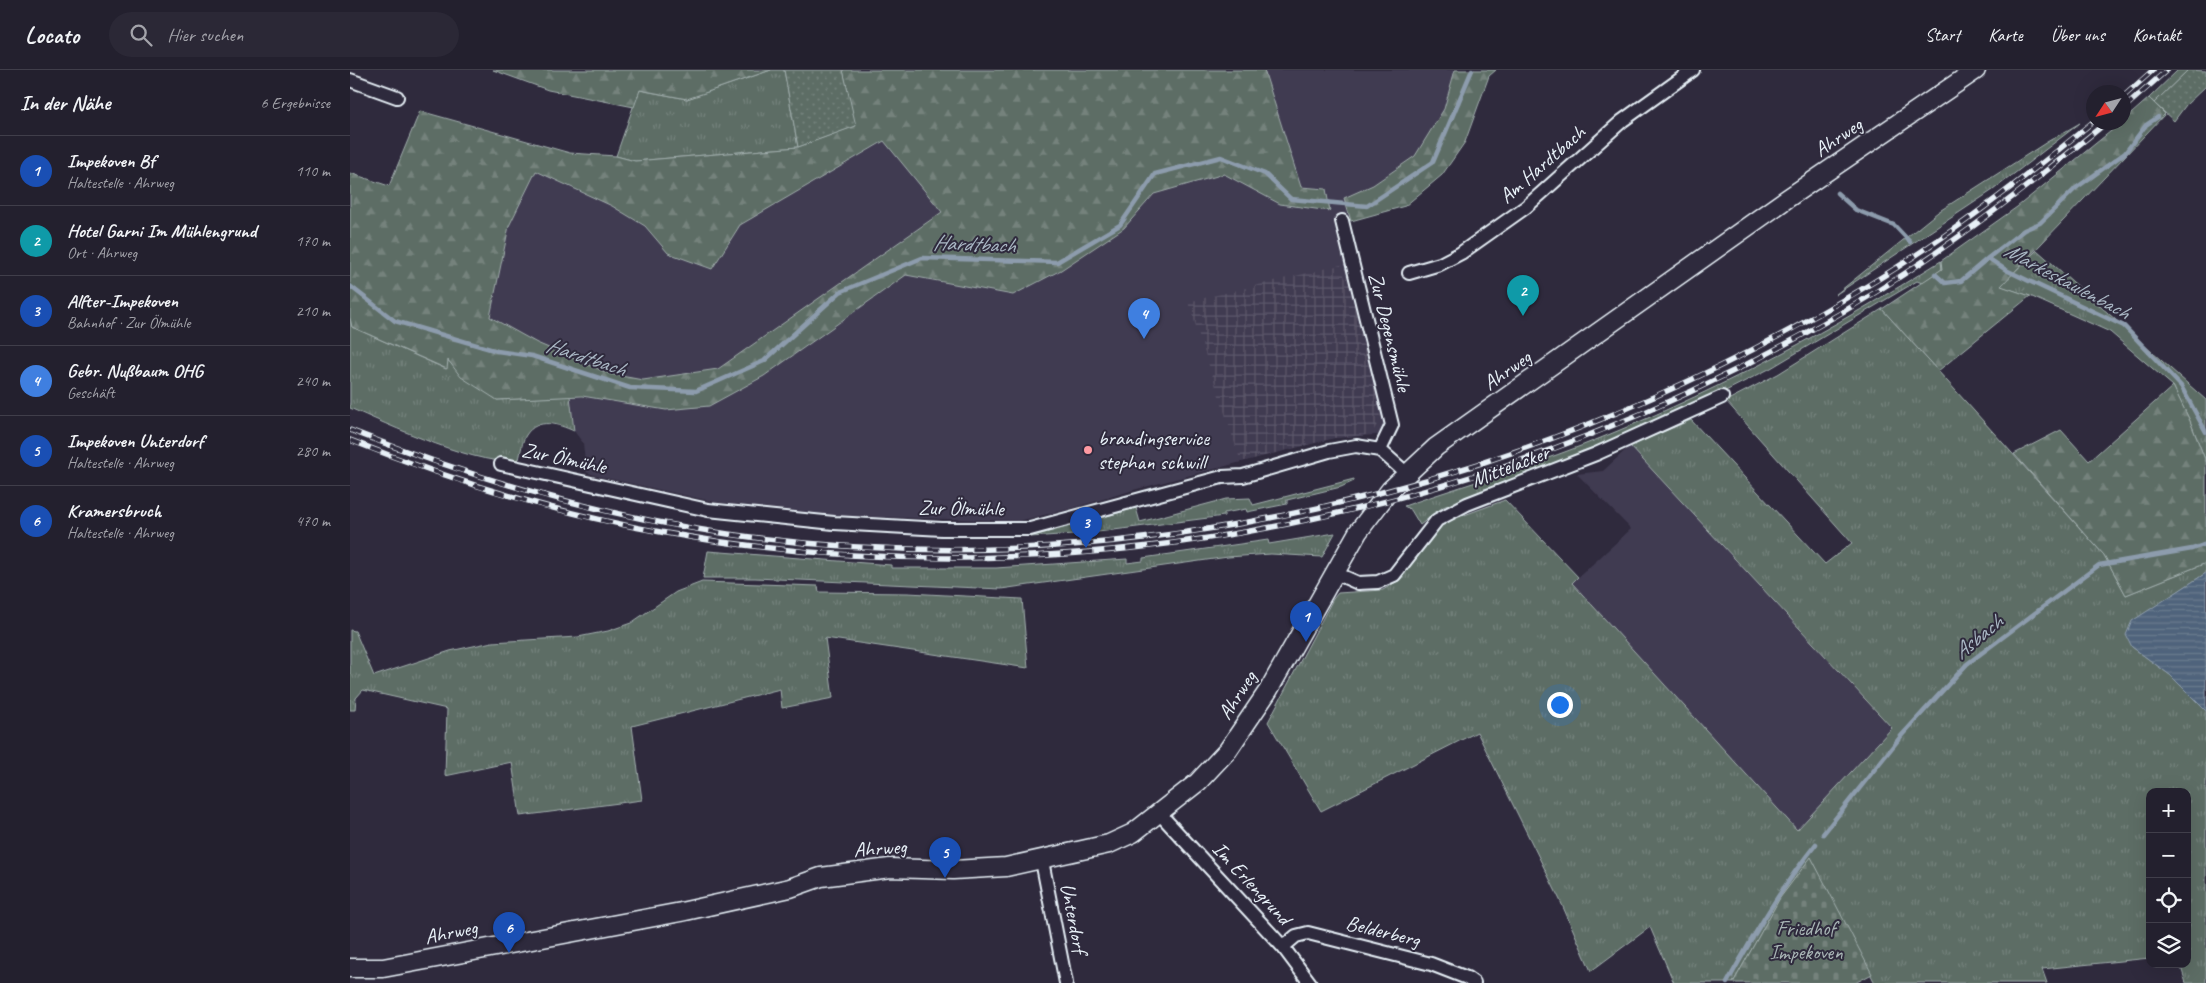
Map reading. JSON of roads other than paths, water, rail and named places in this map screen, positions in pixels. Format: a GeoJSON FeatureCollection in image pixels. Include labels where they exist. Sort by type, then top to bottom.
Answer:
{"type":"FeatureCollection","features":[{"type":"Feature","properties":{"kind":"street","name":"Am Hardtbach"},"geometry":{"type":"LineString","coordinates":[[1409,273],[1440,264],[1470,248],[1526,207],[1622,121],[1693,70]]}},
{"type":"Feature","properties":{"kind":"street","name":"Ahrweg"},"geometry":{"type":"LineString","coordinates":[[350,968],[383,968],[657,916],[790,888],[830,875],[890,868],[953,870],[1006,867],[1042,861],[1109,844],[1133,833],[1160,814],[1198,782],[1228,750],[1268,690],[1333,572],[1358,532],[1406,473],[1436,447],[1781,204],[1976,70]]}},
{"type":"Feature","properties":{"kind":"street"},"geometry":{"type":"LineString","coordinates":[[350,80],[397,97]]}},
{"type":"Feature","properties":{"kind":"street","name":"Zur Degensmühle"},"geometry":{"type":"LineString","coordinates":[[1342,221],[1392,425],[1380,450]]}},
{"type":"Feature","properties":{"kind":"street","name":"Mittelacker"},"geometry":{"type":"LineString","coordinates":[[1333,572],[1358,583],[1378,582],[1394,575],[1437,520],[1467,504],[1596,454],[1722,398]]}},
{"type":"Feature","properties":{"kind":"street","name":"Zur Ölmühle"},"geometry":{"type":"LineString","coordinates":[[501,464],[708,510],[834,523],[942,529],[1030,529],[1222,477],[1243,476],[1329,451],[1356,446],[1380,450]]}},
{"type":"Feature","properties":{"kind":"street"},"geometry":{"type":"LineString","coordinates":[[1380,450],[1406,473]]}},
{"type":"Feature","properties":{"kind":"street","name":"Im Erlengrund"},"geometry":{"type":"LineString","coordinates":[[1160,814],[1283,947],[1310,983]]}},
{"type":"Feature","properties":{"kind":"street","name":"Unterdorf"},"geometry":{"type":"LineString","coordinates":[[1042,861],[1066,983]]}},
{"type":"Feature","properties":{"kind":"street","name":"Belderberg"},"geometry":{"type":"LineString","coordinates":[[1283,947],[1296,936],[1308,933],[1431,964],[1468,978],[1474,983]]}},
{"type":"Feature","properties":{"kind":"water"},"geometry":{"type":"Polygon","coordinates":[[[2206,573],[2206,711],[2170,675],[2132,647],[2126,635],[2132,621],[2206,573]]]}},
{"type":"Feature","properties":{"kind":"waterway","name":"Hardtbach"},"geometry":{"type":"LineString","coordinates":[[350,286],[395,321],[497,351],[532,356],[630,388],[696,391],[764,361],[840,292],[922,258],[1057,262],[1120,225],[1155,174],[1221,157],[1265,174],[1291,199],[1367,206],[1433,162],[1472,70]]}},
{"type":"Feature","properties":{"kind":"waterway"},"geometry":{"type":"LineString","coordinates":[[1988,258],[2024,230],[2040,223],[2076,188],[2125,153],[2146,125],[2158,117]]}},
{"type":"Feature","properties":{"kind":"waterway","name":"Markeskaulenbach"},"geometry":{"type":"LineString","coordinates":[[1837,193],[1856,210],[1894,225],[1910,242]]}},
{"type":"Feature","properties":{"kind":"waterway","name":"Markeskaulenbach"},"geometry":{"type":"LineString","coordinates":[[1935,274],[1945,283],[1961,281],[1988,258],[2006,270],[2124,326],[2181,386],[2206,432]]}},
{"type":"Feature","properties":{"kind":"waterway","name":"Asbach"},"geometry":{"type":"LineString","coordinates":[[1823,834],[1902,735],[1967,664],[2099,565],[2192,549],[2206,544]]}},
{"type":"Feature","properties":{"kind":"waterway","name":"Asbach"},"geometry":{"type":"LineString","coordinates":[[1727,983],[1768,912],[1816,844]]}},
{"type":"Feature","properties":{"kind":"railway"},"geometry":{"type":"LineString","coordinates":[[2131,90],[2153,70]]}},
{"type":"Feature","properties":{"kind":"railway"},"geometry":{"type":"LineString","coordinates":[[2131,102],[2167,70]]}},
{"type":"Feature","properties":{"kind":"railway"},"geometry":{"type":"LineString","coordinates":[[350,430],[442,464],[536,493],[631,516],[728,534],[876,548],[1025,548],[1172,534],[1318,508],[1461,469],[1601,419],[1737,358],[1897,268],[1983,208],[2086,127]]}},
{"type":"Feature","properties":{"kind":"railway"},"geometry":{"type":"LineString","coordinates":[[350,440],[506,495],[585,516],[666,533],[822,553],[979,558],[1135,548],[1290,524],[1442,486],[1590,435],[1734,371],[1871,295],[1902,275],[1992,213],[2097,130]]}},
{"type":"Feature","properties":{"kind":"place","name":"Hotel Garni Im Mühlengrund"},"geometry":{"type":"Point","coordinates":[1523,316]}},
{"type":"Feature","properties":{"kind":"place","name":"Gebr. Nußbaum OHG"},"geometry":{"type":"Point","coordinates":[1144,339]}},
{"type":"Feature","properties":{"kind":"place","name":"brandingservice stephan schwill"},"geometry":{"type":"Point","coordinates":[1088,450]}},
{"type":"Feature","properties":{"kind":"place","name":"Alfter-Impekoven"},"geometry":{"type":"Point","coordinates":[1086,548]}},
{"type":"Feature","properties":{"kind":"place","name":"Impekoven Bf"},"geometry":{"type":"Point","coordinates":[1306,642]}},
{"type":"Feature","properties":{"kind":"place","name":"Impekoven Unterdorf"},"geometry":{"type":"Point","coordinates":[945,878]}},
{"type":"Feature","properties":{"kind":"place","name":"Kramersbruch"},"geometry":{"type":"Point","coordinates":[509,953]}},
{"type":"Feature","properties":{"kind":"park label","name":"Friedhof Impekoven"},"geometry":{"type":"Point","coordinates":[1806,940]}}]}
